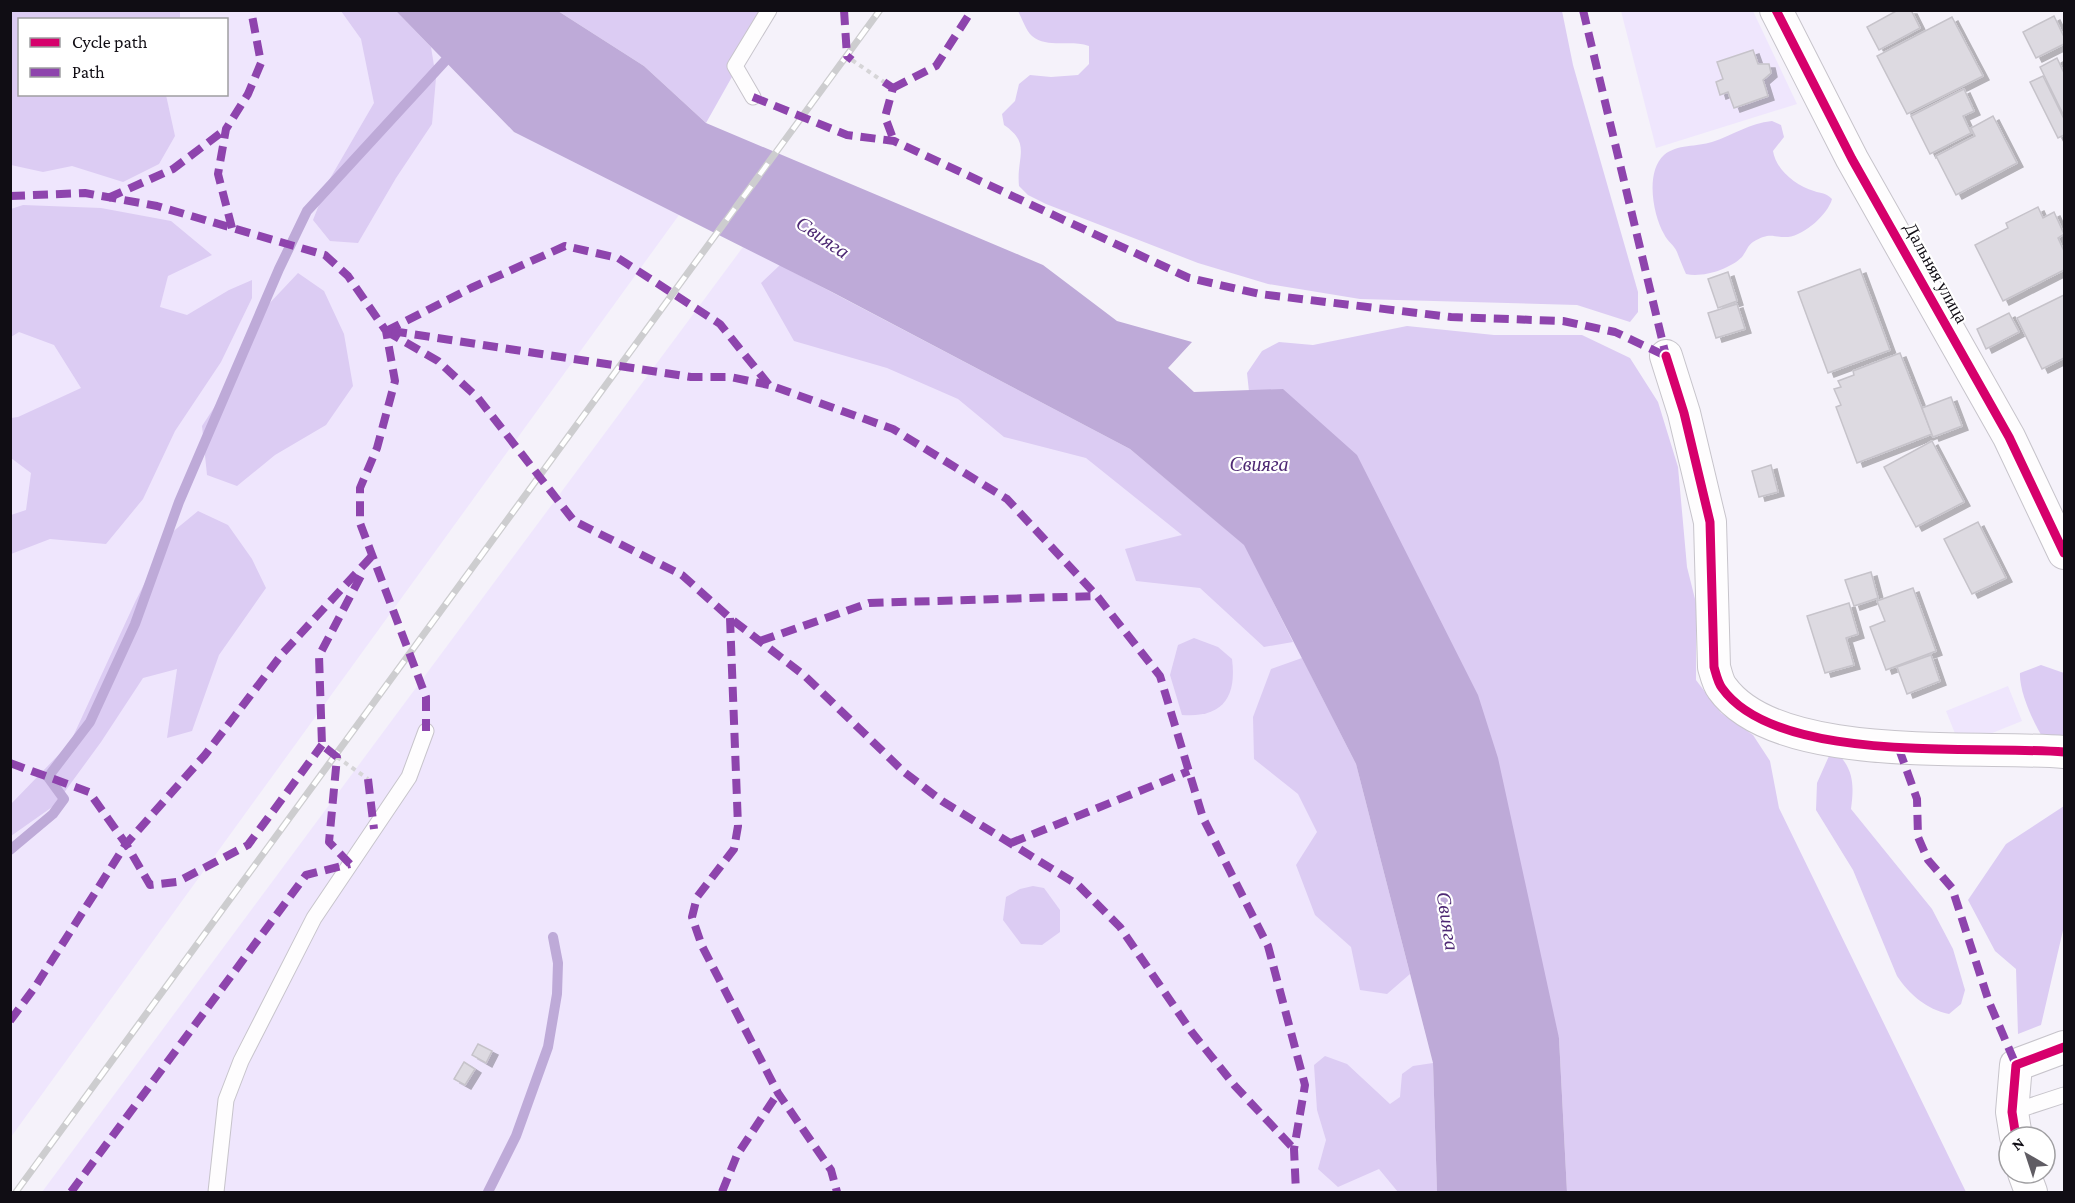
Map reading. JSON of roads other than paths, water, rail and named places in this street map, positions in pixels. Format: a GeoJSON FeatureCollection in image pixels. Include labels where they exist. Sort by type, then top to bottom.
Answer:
{"type":"FeatureCollection","features":[{"type":"Feature","properties":{"kind":"street","name":"Дальняя улица"},"geometry":{"type":"LineString","coordinates":[[1776,10],[1852,159],[2009,437],[2064,553]]}},
{"type":"Feature","properties":{"kind":"street"},"geometry":{"type":"LineString","coordinates":[[1666,356],[1684,414],[1710,522],[1714,667],[1720,687],[1737,705],[1758,719],[1786,731],[1899,749],[2064,752]]}},
{"type":"Feature","properties":{"kind":"street"},"geometry":{"type":"LineString","coordinates":[[2014,1125],[2016,1065],[2064,1047]]}},
{"type":"Feature","properties":{"kind":"lane"},"geometry":{"type":"LineString","coordinates":[[753,97],[735,66],[769,10]]}},
{"type":"Feature","properties":{"kind":"lane"},"geometry":{"type":"LineString","coordinates":[[216,1192],[226,1100],[241,1061],[279,982],[314,918],[409,777],[426,731]]}},
{"type":"Feature","properties":{"kind":"lane"},"geometry":{"type":"LineString","coordinates":[[2014,1125],[2064,1095]]}},
{"type":"Feature","properties":{"kind":"water","name":"Свияга"},"geometry":{"type":"Polygon","coordinates":[[[396,11],[558,11],[644,66],[706,123],[1043,265],[1117,321],[1192,342],[1168,368],[1194,392],[1283,389],[1357,455],[1478,695],[1498,758],[1559,1038],[1567,1192],[1437,1192],[1433,1063],[1356,764],[1244,545],[1130,449],[832,292],[514,132],[396,11]]]}},
{"type":"Feature","properties":{"kind":"waterway"},"geometry":{"type":"LineString","coordinates":[[10,850],[53,814],[64,799],[48,777],[90,722],[135,624],[179,502],[279,269],[307,211],[445,61]]}},
{"type":"Feature","properties":{"kind":"waterway"},"geometry":{"type":"LineString","coordinates":[[488,1192],[516,1136],[548,1047],[557,994],[558,963],[553,937]]}},
{"type":"Feature","properties":{"kind":"railway"},"geometry":{"type":"LineString","coordinates":[[16,1192],[880,10]]}}]}
